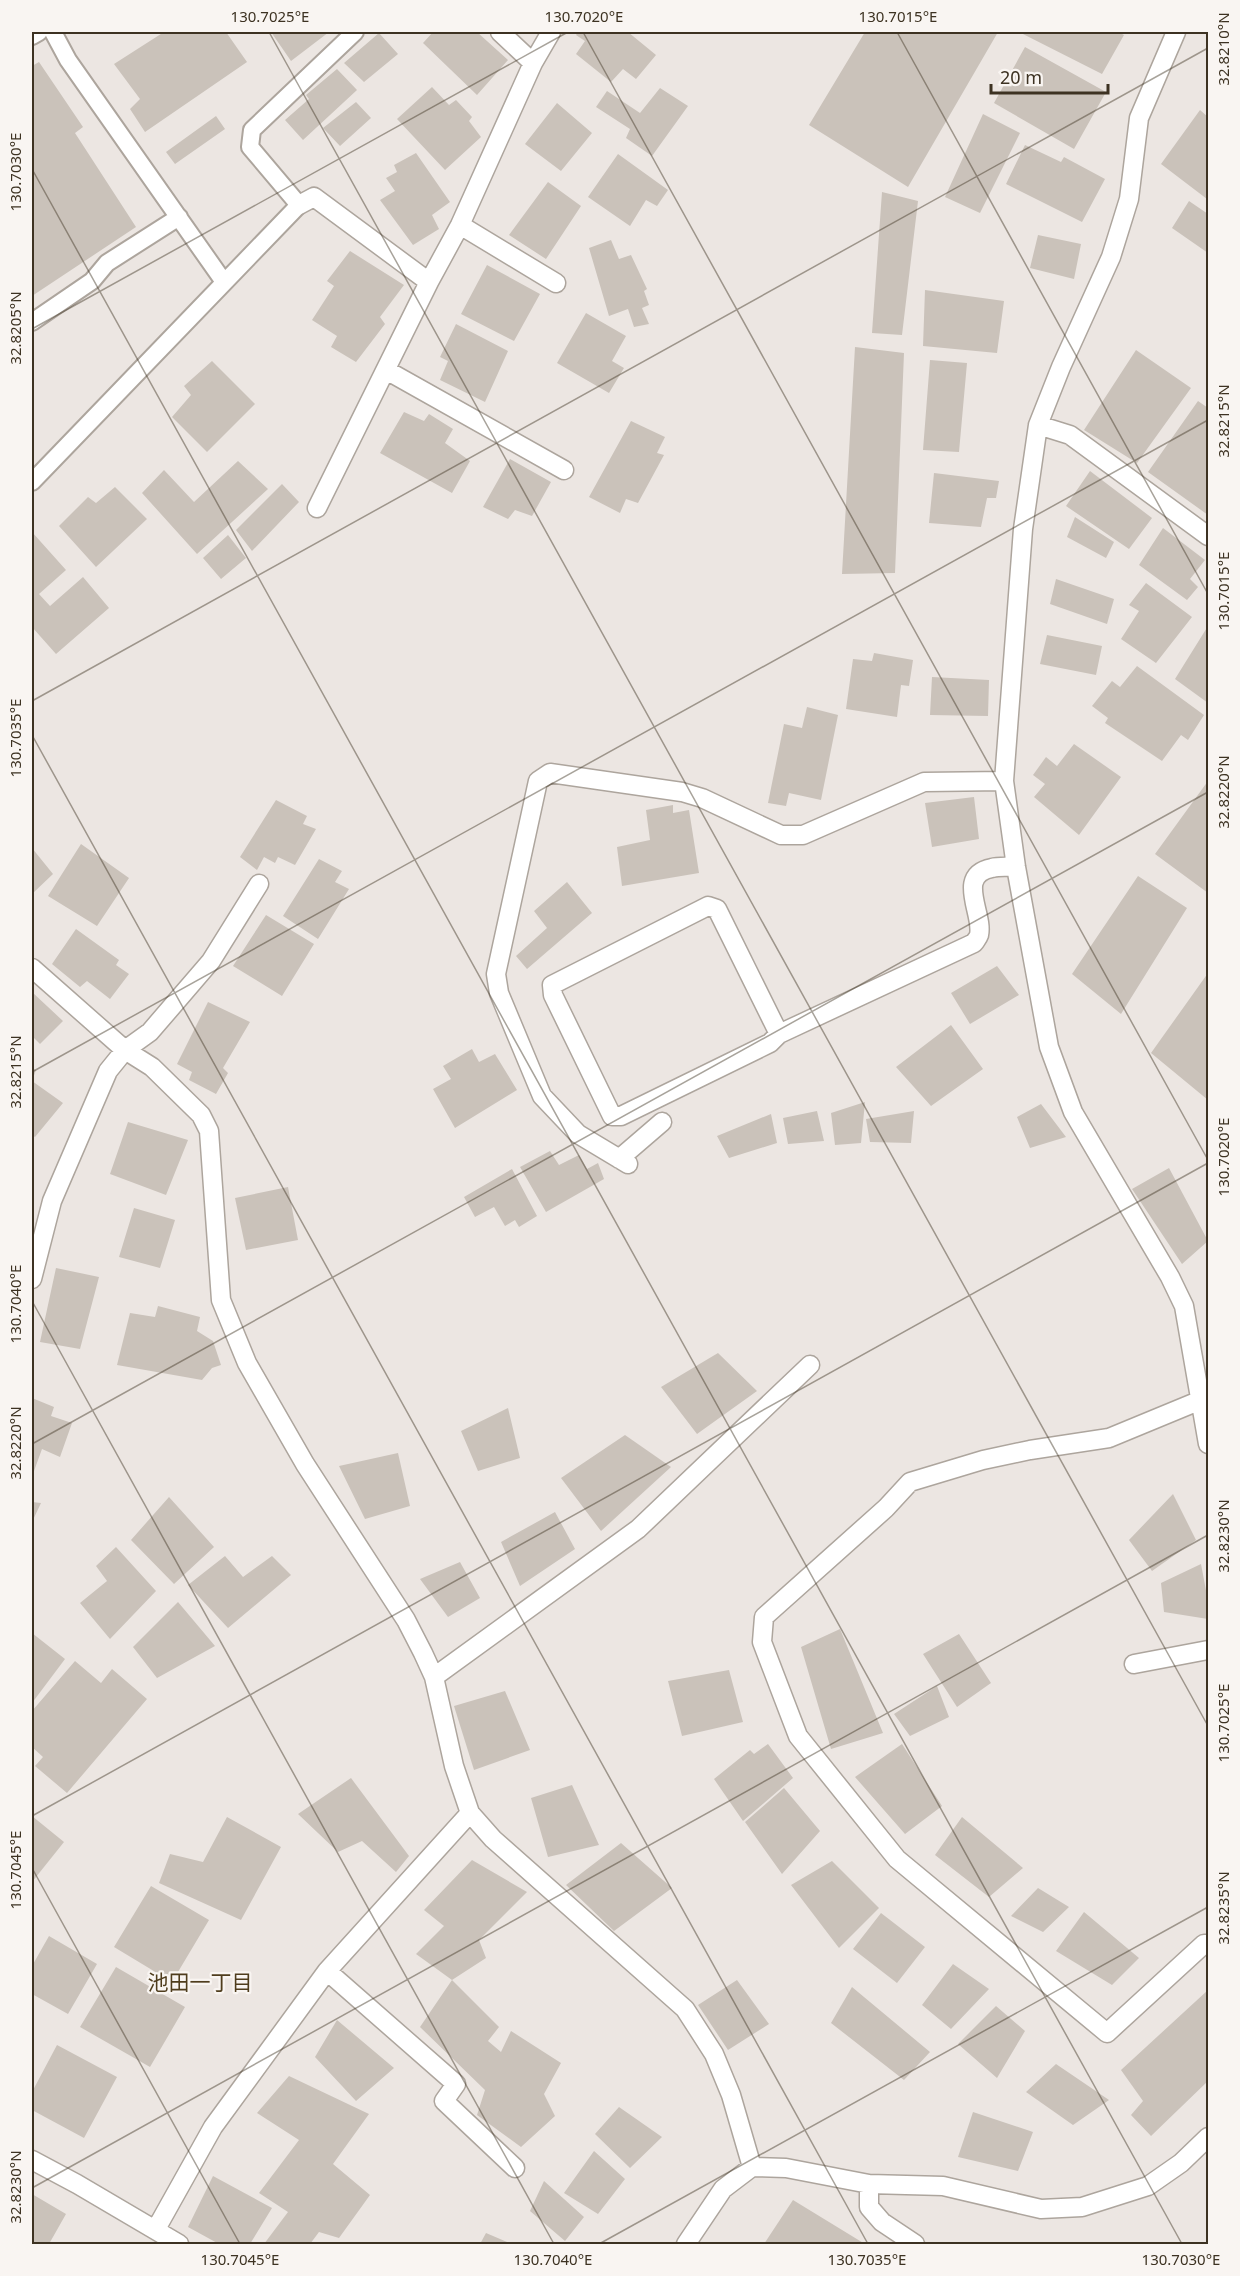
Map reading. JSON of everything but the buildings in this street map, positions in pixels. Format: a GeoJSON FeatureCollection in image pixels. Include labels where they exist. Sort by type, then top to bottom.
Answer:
{"type":"FeatureCollection","features":[{"type":"Feature","properties":{"kind":"street"},"geometry":{"type":"LineString","coordinates":[[500,32],[533,63]]}},
{"type":"Feature","properties":{"kind":"street"},"geometry":{"type":"LineString","coordinates":[[317,508],[429,282],[460,225],[533,63],[551,32]]}},
{"type":"Feature","properties":{"kind":"street"},"geometry":{"type":"LineString","coordinates":[[1176,32],[1139,118],[1129,200],[1111,257],[1060,367],[1038,425],[1023,529],[1004,781],[1016,867],[1049,1047],[1073,1112],[1170,1277],[1184,1306],[1209,1444]]}},
{"type":"Feature","properties":{"kind":"street"},"geometry":{"type":"LineString","coordinates":[[299,205],[314,197],[429,282]]}},
{"type":"Feature","properties":{"kind":"street"},"geometry":{"type":"LineString","coordinates":[[460,225],[556,283]]}},
{"type":"Feature","properties":{"kind":"street"},"geometry":{"type":"LineString","coordinates":[[386,370],[564,470]]}},
{"type":"Feature","properties":{"kind":"street"},"geometry":{"type":"LineString","coordinates":[[1038,425],[1070,435],[1209,536]]}},
{"type":"Feature","properties":{"kind":"street"},"geometry":{"type":"LineString","coordinates":[[662,1122],[624,1161],[579,1134],[542,1096],[499,993],[496,974],[538,781],[550,773],[681,792],[702,798],[781,835],[803,835],[924,782],[1004,781]]}},
{"type":"Feature","properties":{"kind":"street"},"geometry":{"type":"LineString","coordinates":[[779,1034],[717,909],[708,906],[552,985],[553,995],[612,1116],[621,1116],[770,1043],[779,1034],[974,943],[980,933],[973,890],[975,879],[980,871],[993,867],[1016,867]]}},
{"type":"Feature","properties":{"kind":"street"},"geometry":{"type":"LineString","coordinates":[[33,1267],[52,1201],[108,1071],[125,1050],[150,1032],[211,961],[259,884]]}},
{"type":"Feature","properties":{"kind":"street"},"geometry":{"type":"LineString","coordinates":[[32,968],[125,1050],[152,1067],[201,1115],[209,1131],[221,1300],[247,1364],[305,1464],[406,1620],[434,1677],[454,1766],[470,1813],[494,1839],[685,2009],[714,2054],[731,2095],[752,2167]]}},
{"type":"Feature","properties":{"kind":"street"},"geometry":{"type":"LineString","coordinates":[[434,1677],[638,1529],[810,1365]]}},
{"type":"Feature","properties":{"kind":"street"},"geometry":{"type":"LineString","coordinates":[[1201,1400],[1108,1438],[983,1460],[910,1482],[886,1508],[764,1617],[762,1641],[798,1736],[897,1859],[1107,2032],[1204,1944],[1209,1944]]}},
{"type":"Feature","properties":{"kind":"street"},"geometry":{"type":"LineString","coordinates":[[1134,1664],[1209,1650]]}},
{"type":"Feature","properties":{"kind":"street"},"geometry":{"type":"LineString","coordinates":[[156,2229],[213,2127],[327,1971],[470,1813]]}},
{"type":"Feature","properties":{"kind":"street"},"geometry":{"type":"LineString","coordinates":[[327,1971],[456,2084],[444,2101],[515,2168]]}},
{"type":"Feature","properties":{"kind":"street"},"geometry":{"type":"LineString","coordinates":[[686,2244],[723,2189],[752,2167],[786,2168],[869,2184],[943,2186],[1041,2209],[1082,2207],[1148,2186],[1181,2163],[1209,2137]]}},
{"type":"Feature","properties":{"kind":"street"},"geometry":{"type":"LineString","coordinates":[[32,2160],[179,2244]]}},
{"type":"Feature","properties":{"kind":"street"},"geometry":{"type":"LineString","coordinates":[[869,2184],[869,2206],[882,2222],[915,2244]]}},
{"type":"Feature","properties":{"kind":"lane"},"geometry":{"type":"LineString","coordinates":[[32,36],[39,32]]}},
{"type":"Feature","properties":{"kind":"lane"},"geometry":{"type":"LineString","coordinates":[[53,32],[68,60],[224,282]]}},
{"type":"Feature","properties":{"kind":"lane"},"geometry":{"type":"LineString","coordinates":[[32,482],[299,205],[250,147],[252,130],[355,32]]}},
{"type":"Feature","properties":{"kind":"lane"},"geometry":{"type":"LineString","coordinates":[[32,322],[92,281],[107,263],[179,217]]}},
{"type":"Feature","properties":{"kind":"district","name":"池田一丁目"},"geometry":{"type":"Point","coordinates":[200,1983]}}]}
